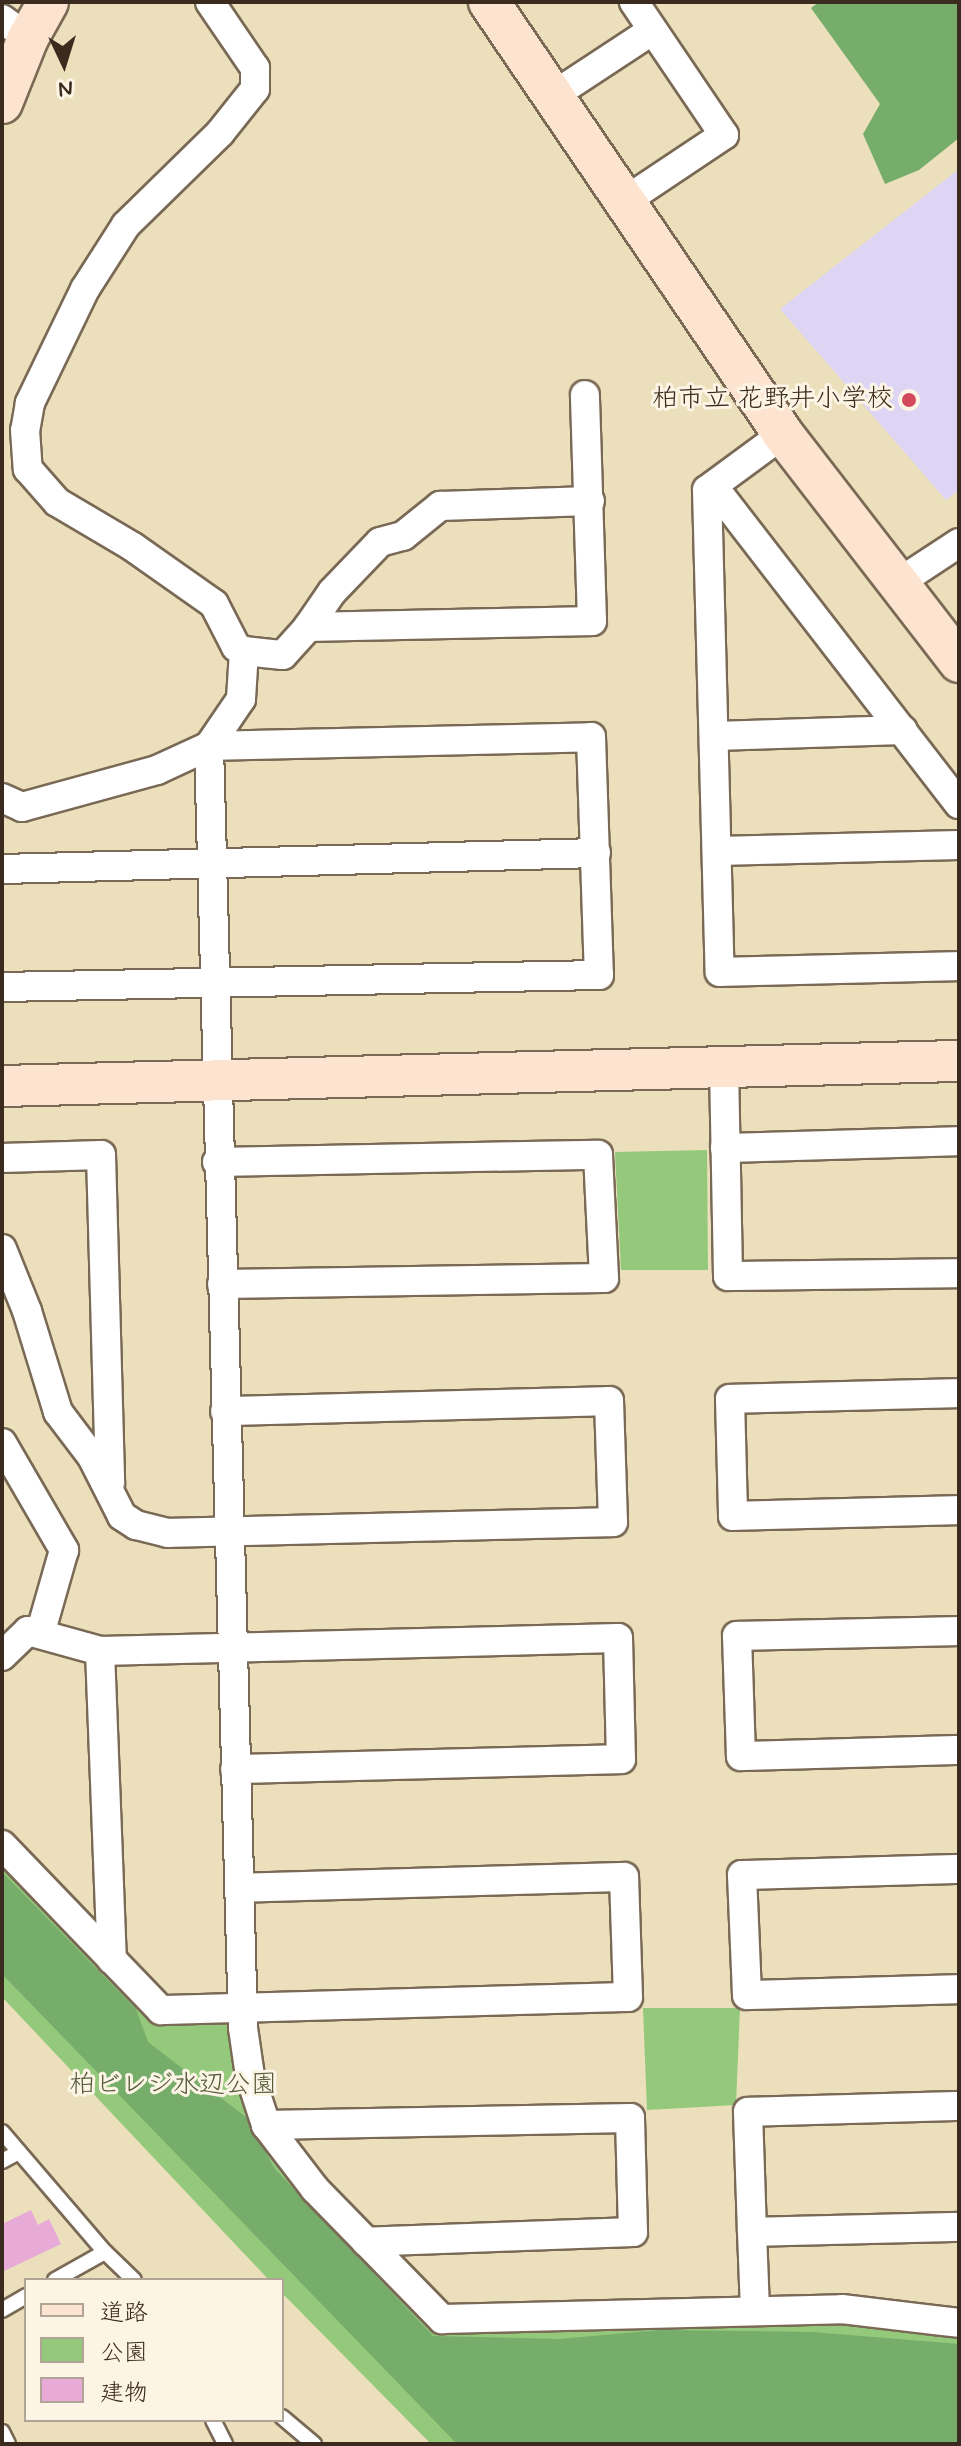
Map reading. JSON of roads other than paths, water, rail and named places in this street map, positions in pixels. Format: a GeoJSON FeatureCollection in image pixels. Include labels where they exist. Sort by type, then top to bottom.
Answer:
{"type":"FeatureCollection","features":[{"type":"Feature","properties":{"kind":"street"},"geometry":{"type":"LineString","coordinates":[[2,103],[15,29],[48,2]]}},
{"type":"Feature","properties":{"kind":"street"},"geometry":{"type":"LineString","coordinates":[[210,2],[255,68],[255,89],[220,133],[126,225],[85,289],[38,384],[25,430],[28,469],[57,502],[133,547],[214,604],[236,647],[244,651],[283,655],[308,627],[332,592],[380,542],[403,536],[440,506],[590,501]]}},
{"type":"Feature","properties":{"kind":"street"},"geometry":{"type":"LineString","coordinates":[[489,2],[783,434],[959,662]]}},
{"type":"Feature","properties":{"kind":"street"},"geometry":{"type":"LineString","coordinates":[[625,201],[724,135],[634,2]]}},
{"type":"Feature","properties":{"kind":"street"},"geometry":{"type":"LineString","coordinates":[[554,95],[653,30]]}},
{"type":"Feature","properties":{"kind":"street"},"geometry":{"type":"LineString","coordinates":[[308,627],[592,621],[585,395]]}},
{"type":"Feature","properties":{"kind":"street"},"geometry":{"type":"LineString","coordinates":[[783,434],[707,490],[720,972],[959,966]]}},
{"type":"Feature","properties":{"kind":"street"},"geometry":{"type":"LineString","coordinates":[[713,486],[959,804]]}},
{"type":"Feature","properties":{"kind":"street"},"geometry":{"type":"LineString","coordinates":[[898,583],[959,543]]}},
{"type":"Feature","properties":{"kind":"street"},"geometry":{"type":"LineString","coordinates":[[244,651],[241,699],[209,746],[217,1162],[242,2007],[250,2076],[266,2125],[290,2160],[442,2319],[842,2309],[959,2323]]}},
{"type":"Feature","properties":{"kind":"street"},"geometry":{"type":"LineString","coordinates":[[715,736],[903,730]]}},
{"type":"Feature","properties":{"kind":"street"},"geometry":{"type":"LineString","coordinates":[[2,798],[22,807],[157,770],[209,746],[591,737],[599,975],[2,987]]}},
{"type":"Feature","properties":{"kind":"street"},"geometry":{"type":"LineString","coordinates":[[717,851],[959,845]]}},
{"type":"Feature","properties":{"kind":"street"},"geometry":{"type":"LineString","coordinates":[[2,869],[596,853]]}},
{"type":"Feature","properties":{"kind":"street"},"geometry":{"type":"LineString","coordinates":[[2,1086],[959,1061]]}},
{"type":"Feature","properties":{"kind":"street"},"geometry":{"type":"LineString","coordinates":[[724,1066],[728,1276],[959,1273]]}},
{"type":"Feature","properties":{"kind":"street"},"geometry":{"type":"LineString","coordinates":[[725,1148],[959,1141]]}},
{"type":"Feature","properties":{"kind":"street"},"geometry":{"type":"LineString","coordinates":[[2,1158],[101,1155],[110,1492]]}},
{"type":"Feature","properties":{"kind":"street"},"geometry":{"type":"LineString","coordinates":[[217,1162],[598,1155],[604,1278],[222,1284]]}},
{"type":"Feature","properties":{"kind":"street"},"geometry":{"type":"LineString","coordinates":[[2,1249],[27,1311],[58,1412],[92,1457],[122,1516],[136,1525],[168,1533],[613,1522],[609,1401],[225,1411]]}},
{"type":"Feature","properties":{"kind":"street"},"geometry":{"type":"LineString","coordinates":[[959,1393],[730,1399],[733,1516],[959,1510]]}},
{"type":"Feature","properties":{"kind":"street"},"geometry":{"type":"LineString","coordinates":[[2,1443],[64,1550],[40,1634]]}},
{"type":"Feature","properties":{"kind":"street"},"geometry":{"type":"LineString","coordinates":[[2,1656],[28,1631],[100,1651],[618,1638],[621,1759],[235,1769]]}},
{"type":"Feature","properties":{"kind":"street"},"geometry":{"type":"LineString","coordinates":[[959,1631],[737,1636],[741,1756],[959,1750]]}},
{"type":"Feature","properties":{"kind":"street"},"geometry":{"type":"LineString","coordinates":[[100,1651],[112,1960]]}},
{"type":"Feature","properties":{"kind":"street"},"geometry":{"type":"LineString","coordinates":[[2,1845],[161,2010],[628,1997],[624,1877],[239,1888]]}},
{"type":"Feature","properties":{"kind":"street"},"geometry":{"type":"LineString","coordinates":[[959,1869],[742,1875],[747,1995],[959,1989]]}},
{"type":"Feature","properties":{"kind":"street"},"geometry":{"type":"LineString","coordinates":[[755,2311],[748,2112],[959,2106]]}},
{"type":"Feature","properties":{"kind":"street"},"geometry":{"type":"LineString","coordinates":[[266,2125],[630,2118],[633,2232],[366,2242]]}},
{"type":"Feature","properties":{"kind":"street"},"geometry":{"type":"LineString","coordinates":[[752,2232],[959,2227]]}},
{"type":"Feature","properties":{"kind":"lane"},"geometry":{"type":"LineString","coordinates":[[2,2132],[105,2252],[132,2278]]}},
{"type":"Feature","properties":{"kind":"lane"},"geometry":{"type":"LineString","coordinates":[[2,2161],[19,2152]]}},
{"type":"Feature","properties":{"kind":"lane"},"geometry":{"type":"LineString","coordinates":[[59,2278],[105,2252]]}},
{"type":"Feature","properties":{"kind":"lane"},"geometry":{"type":"LineString","coordinates":[[2,2310],[24,2297]]}},
{"type":"Feature","properties":{"kind":"lane"},"geometry":{"type":"LineString","coordinates":[[284,2419],[314,2444]]}},
{"type":"Feature","properties":{"kind":"lane"},"geometry":{"type":"LineString","coordinates":[[214,2422],[225,2444]]}},
{"type":"Feature","properties":{"kind":"lane"},"geometry":{"type":"LineString","coordinates":[[2,2432],[8,2444]]}},
{"type":"Feature","properties":{"kind":"place","name":"柏市立 花野井小学校"},"geometry":{"type":"Point","coordinates":[909,400]}},
{"type":"Feature","properties":{"kind":"park label","name":"柏ビレジ水辺公園"},"geometry":{"type":"Point","coordinates":[173,2086]}}]}
